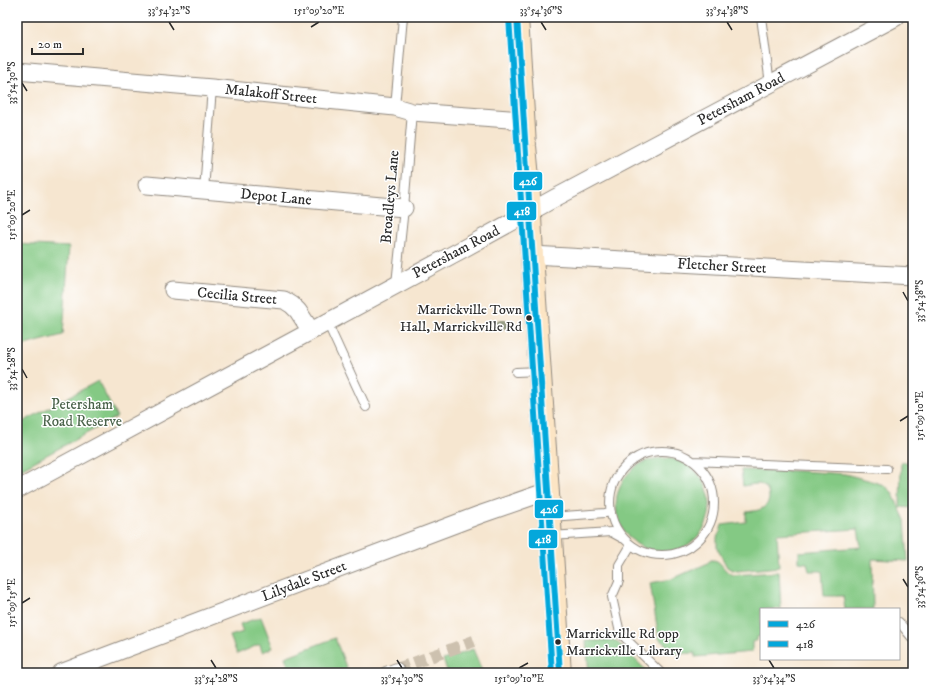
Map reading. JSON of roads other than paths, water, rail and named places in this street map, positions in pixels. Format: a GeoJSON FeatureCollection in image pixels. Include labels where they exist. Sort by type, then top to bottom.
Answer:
{"type":"FeatureCollection","features":[{"type":"Feature","properties":{"kind":"main road"},"geometry":{"type":"LineString","coordinates":[[517,17],[560,673]]}},
{"type":"Feature","properties":{"kind":"street","name":"Petersham Road"},"geometry":{"type":"LineString","coordinates":[[17,490],[555,198],[896,17]]}},
{"type":"Feature","properties":{"kind":"street","name":"Malakoff Street"},"geometry":{"type":"LineString","coordinates":[[17,72],[212,88],[395,107],[412,112],[509,119],[524,125]]}},
{"type":"Feature","properties":{"kind":"street","name":"Depot Lane"},"geometry":{"type":"LineString","coordinates":[[147,185],[404,208]]}},
{"type":"Feature","properties":{"kind":"street","name":"Fletcher Street"},"geometry":{"type":"LineString","coordinates":[[532,255],[913,276]]}},
{"type":"Feature","properties":{"kind":"street","name":"Cecilia Street"},"geometry":{"type":"LineString","coordinates":[[173,290],[284,300],[298,311],[311,331]]}},
{"type":"Feature","properties":{"kind":"street","name":"Lilydale Street"},"geometry":{"type":"LineString","coordinates":[[61,673],[479,515],[548,491]]}},
{"type":"Feature","properties":{"kind":"lane"},"geometry":{"type":"LineString","coordinates":[[395,107],[402,17]]}},
{"type":"Feature","properties":{"kind":"lane"},"geometry":{"type":"LineString","coordinates":[[761,17],[770,84]]}},
{"type":"Feature","properties":{"kind":"lane"},"geometry":{"type":"LineString","coordinates":[[204,190],[212,88]]}},
{"type":"Feature","properties":{"kind":"lane","name":"Broadleys Lane"},"geometry":{"type":"LineString","coordinates":[[396,285],[412,112]]}},
{"type":"Feature","properties":{"kind":"lane"},"geometry":{"type":"LineString","coordinates":[[327,322],[366,407]]}},
{"type":"Feature","properties":{"kind":"lane"},"geometry":{"type":"LineString","coordinates":[[516,372],[540,371]]}},
{"type":"Feature","properties":{"kind":"lane"},"geometry":{"type":"LineString","coordinates":[[550,527],[611,532],[623,538],[636,549],[653,555],[671,555],[688,548],[702,537],[710,522],[714,506],[713,494],[705,473],[693,461],[678,453],[661,450],[645,453],[629,461],[618,474],[611,489],[609,506],[613,523],[623,538]]}},
{"type":"Feature","properties":{"kind":"lane"},"geometry":{"type":"LineString","coordinates":[[693,461],[887,470]]}},
{"type":"Feature","properties":{"kind":"lane"},"geometry":{"type":"LineString","coordinates":[[550,527],[611,512]]}},
{"type":"Feature","properties":{"kind":"lane"},"geometry":{"type":"LineString","coordinates":[[631,545],[619,565],[619,581],[612,597],[620,633],[660,673]]}},
{"type":"Feature","properties":{"kind":"lane"},"geometry":{"type":"LineString","coordinates":[[900,623],[913,639]]}},
{"type":"Feature","properties":{"kind":"tunnel"},"geometry":{"type":"LineString","coordinates":[[397,669],[474,641]]}},
{"type":"Feature","properties":{"kind":"place","name":"Marrickville Town Hall, Marrickville Rd"},"geometry":{"type":"Point","coordinates":[529,318]}},
{"type":"Feature","properties":{"kind":"place","name":"Marrickville Rd opp Marrickville Library"},"geometry":{"type":"Point","coordinates":[558,642]}},
{"type":"Feature","properties":{"kind":"park label","name":"Petersham Road Reserve"},"geometry":{"type":"Point","coordinates":[82,412]}}]}
